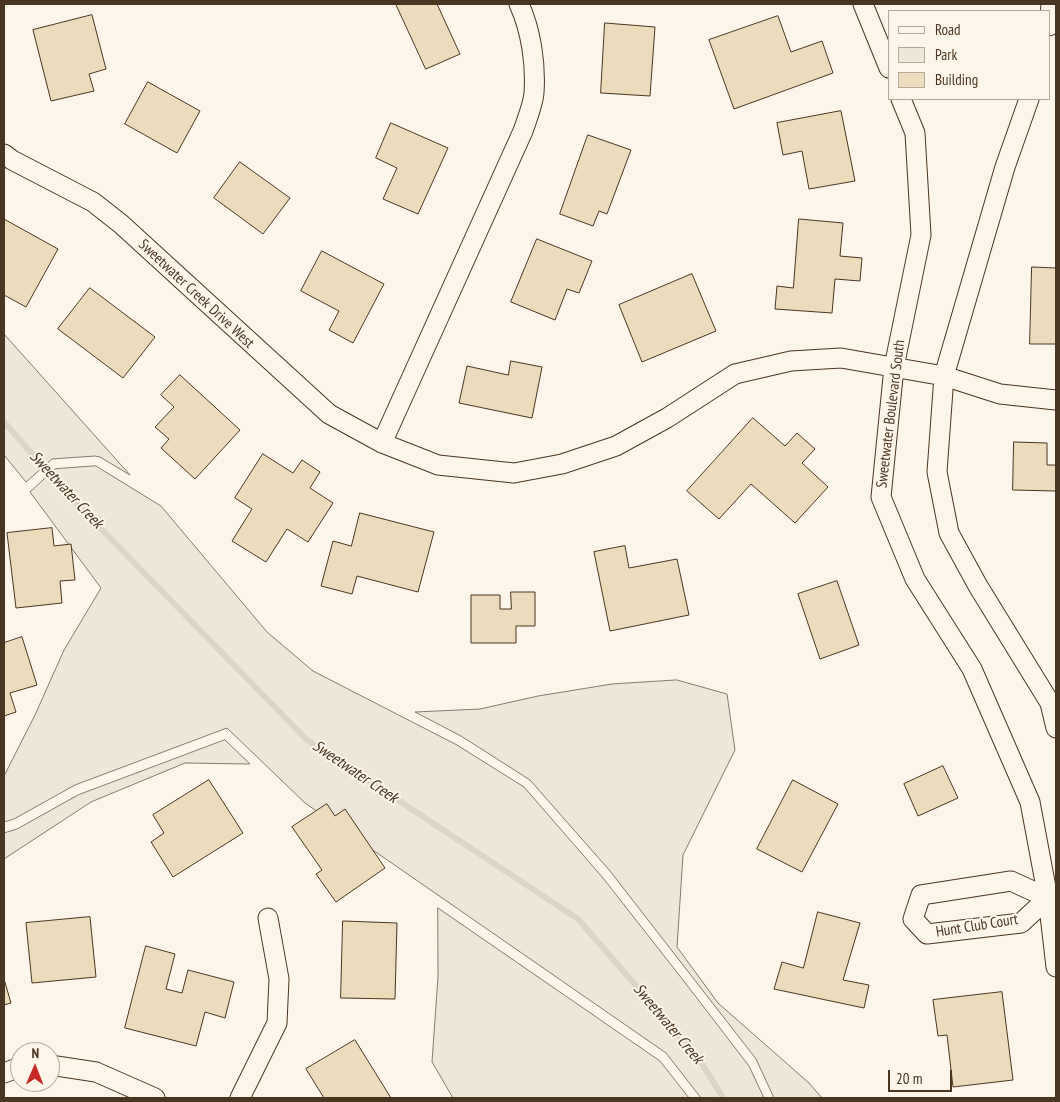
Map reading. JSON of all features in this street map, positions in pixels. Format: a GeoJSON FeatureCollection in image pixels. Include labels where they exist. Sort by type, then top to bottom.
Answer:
{"type":"FeatureCollection","features":[{"type":"Feature","properties":{"kind":"street"},"geometry":{"type":"LineString","coordinates":[[382,443],[523,131],[534,94],[532,60],[524,15],[519,4]]}},
{"type":"Feature","properties":{"kind":"street"},"geometry":{"type":"LineString","coordinates":[[863,4],[888,66]]}},
{"type":"Feature","properties":{"kind":"street","name":"Sweetwater Boulevard South"},"geometry":{"type":"LineString","coordinates":[[901,100],[915,133],[922,236],[894,367],[881,498],[914,579],[972,668],[1030,802],[1052,898],[1056,967]]}},
{"type":"Feature","properties":{"kind":"street"},"geometry":{"type":"LineString","coordinates":[[1029,100],[1006,167],[944,376],[936,472],[949,534],[978,586],[1050,703],[1056,728]]}},
{"type":"Feature","properties":{"kind":"street","name":"Sweetwater Creek Drive West"},"geometry":{"type":"LineString","coordinates":[[4,154],[93,202],[121,224],[329,414],[382,443],[438,465],[514,473],[562,464],[616,446],[666,418],[735,374],[791,361],[841,358],[944,376],[1000,394],[1056,400]]}},
{"type":"Feature","properties":{"kind":"street","name":"Hunt Club Court"},"geometry":{"type":"LineString","coordinates":[[1011,881],[1052,898],[1021,923],[927,934],[913,919],[921,895],[1011,881]]}},
{"type":"Feature","properties":{"kind":"street"},"geometry":{"type":"LineString","coordinates":[[240,1098],[277,1023],[278,979],[268,918]]}},
{"type":"Feature","properties":{"kind":"street"},"geometry":{"type":"LineString","coordinates":[[60,1067],[96,1072],[155,1098]]}},
{"type":"Feature","properties":{"kind":"green space"},"geometry":{"type":"Polygon","coordinates":[[[4,334],[130,475],[100,457],[95,456],[52,459],[26,482],[4,455],[4,334]]]}},
{"type":"Feature","properties":{"kind":"green space"},"geometry":{"type":"Polygon","coordinates":[[[96,466],[161,506],[267,632],[313,671],[457,745],[524,787],[603,878],[683,980],[749,1066],[764,1098],[701,1098],[666,1053],[305,803],[227,728],[75,785],[14,819],[4,822],[4,776],[35,715],[64,650],[101,588],[30,492],[55,469],[96,466]]]}},
{"type":"Feature","properties":{"kind":"green space"},"geometry":{"type":"Polygon","coordinates":[[[677,680],[727,694],[735,750],[683,855],[677,947],[718,1003],[809,1083],[822,1098],[774,1098],[756,1059],[610,871],[530,780],[461,736],[415,712],[480,709],[538,696],[612,684],[677,680]]]}},
{"type":"Feature","properties":{"kind":"green space"},"geometry":{"type":"Polygon","coordinates":[[[225,740],[250,764],[185,763],[91,802],[4,859],[4,833],[17,829],[78,795],[225,740]]]}},
{"type":"Feature","properties":{"kind":"green space"},"geometry":{"type":"Polygon","coordinates":[[[438,908],[660,1061],[689,1098],[453,1098],[432,1062],[438,977],[438,908]]]}},
{"type":"Feature","properties":{"kind":"building"},"geometry":{"type":"Polygon","coordinates":[[[396,4],[437,4],[460,54],[426,69],[396,4]]]}},
{"type":"Feature","properties":{"kind":"building"},"geometry":{"type":"Polygon","coordinates":[[[92,15],[106,69],[89,74],[94,91],[51,101],[33,30],[92,15]]]}},
{"type":"Feature","properties":{"kind":"building"},"geometry":{"type":"Polygon","coordinates":[[[778,16],[791,52],[822,41],[833,73],[734,109],[709,40],[778,16]]]}},
{"type":"Feature","properties":{"kind":"building"},"geometry":{"type":"Polygon","coordinates":[[[605,23],[655,27],[650,96],[601,93],[605,23]]]}},
{"type":"Feature","properties":{"kind":"building"},"geometry":{"type":"Polygon","coordinates":[[[148,82],[200,111],[177,153],[125,124],[148,82]]]}},
{"type":"Feature","properties":{"kind":"building"},"geometry":{"type":"Polygon","coordinates":[[[841,111],[855,181],[809,189],[802,151],[783,155],[777,123],[841,111]]]}},
{"type":"Feature","properties":{"kind":"building"},"geometry":{"type":"Polygon","coordinates":[[[391,123],[448,148],[418,214],[383,199],[397,168],[376,158],[391,123]]]}},
{"type":"Feature","properties":{"kind":"building"},"geometry":{"type":"Polygon","coordinates":[[[588,135],[631,150],[607,214],[599,211],[593,226],[560,214],[588,135]]]}},
{"type":"Feature","properties":{"kind":"building"},"geometry":{"type":"Polygon","coordinates":[[[240,162],[290,198],[263,234],[214,198],[240,162]]]}},
{"type":"Feature","properties":{"kind":"building"},"geometry":{"type":"Polygon","coordinates":[[[4,219],[58,249],[26,307],[4,295],[4,219]]]}},
{"type":"Feature","properties":{"kind":"building"},"geometry":{"type":"Polygon","coordinates":[[[799,219],[843,223],[840,256],[862,258],[860,281],[835,279],[832,313],[775,309],[777,286],[793,288],[799,219]]]}},
{"type":"Feature","properties":{"kind":"building"},"geometry":{"type":"Polygon","coordinates":[[[537,239],[592,261],[579,293],[567,289],[555,320],[511,302],[537,239]]]}},
{"type":"Feature","properties":{"kind":"building"},"geometry":{"type":"Polygon","coordinates":[[[322,251],[384,284],[353,343],[329,330],[339,311],[301,291],[322,251]]]}},
{"type":"Feature","properties":{"kind":"building"},"geometry":{"type":"Polygon","coordinates":[[[1032,267],[1056,268],[1056,344],[1030,344],[1032,267]]]}},
{"type":"Feature","properties":{"kind":"building"},"geometry":{"type":"Polygon","coordinates":[[[692,274],[716,331],[642,362],[619,305],[692,274]]]}},
{"type":"Feature","properties":{"kind":"building"},"geometry":{"type":"Polygon","coordinates":[[[90,288],[155,337],[123,378],[58,329],[90,288]]]}},
{"type":"Feature","properties":{"kind":"building"},"geometry":{"type":"Polygon","coordinates":[[[511,361],[542,367],[532,418],[459,403],[467,366],[508,375],[511,361]]]}},
{"type":"Feature","properties":{"kind":"building"},"geometry":{"type":"Polygon","coordinates":[[[180,375],[240,430],[195,479],[161,448],[169,439],[155,427],[174,407],[161,395],[180,375]]]}},
{"type":"Feature","properties":{"kind":"building"},"geometry":{"type":"Polygon","coordinates":[[[753,418],[785,446],[797,433],[815,449],[802,463],[828,487],[795,523],[751,484],[719,519],[687,491],[753,418]]]}},
{"type":"Feature","properties":{"kind":"building"},"geometry":{"type":"Polygon","coordinates":[[[1014,442],[1047,443],[1047,465],[1056,465],[1056,491],[1013,490],[1014,442]]]}},
{"type":"Feature","properties":{"kind":"building"},"geometry":{"type":"Polygon","coordinates":[[[263,454],[293,473],[302,460],[320,472],[310,488],[333,503],[308,542],[287,529],[266,562],[232,541],[252,509],[235,498],[263,454]]]}},
{"type":"Feature","properties":{"kind":"building"},"geometry":{"type":"Polygon","coordinates":[[[360,513],[434,532],[418,592],[357,576],[352,594],[321,586],[333,541],[351,546],[360,513]]]}},
{"type":"Feature","properties":{"kind":"building"},"geometry":{"type":"Polygon","coordinates":[[[52,528],[54,546],[71,544],[75,580],[60,581],[62,603],[16,608],[7,533],[52,528]]]}},
{"type":"Feature","properties":{"kind":"building"},"geometry":{"type":"Polygon","coordinates":[[[625,546],[629,568],[677,559],[689,615],[610,631],[594,552],[625,546]]]}},
{"type":"Feature","properties":{"kind":"building"},"geometry":{"type":"Polygon","coordinates":[[[837,581],[859,645],[820,659],[798,594],[837,581]]]}},
{"type":"Feature","properties":{"kind":"building"},"geometry":{"type":"Polygon","coordinates":[[[511,592],[535,592],[535,626],[516,626],[516,643],[471,643],[471,595],[500,595],[500,609],[511,609],[511,592]]]}},
{"type":"Feature","properties":{"kind":"building"},"geometry":{"type":"Polygon","coordinates":[[[22,637],[37,685],[10,693],[16,712],[4,716],[4,643],[22,637]]]}},
{"type":"Feature","properties":{"kind":"building"},"geometry":{"type":"Polygon","coordinates":[[[943,766],[958,798],[918,816],[904,784],[943,766]]]}},
{"type":"Feature","properties":{"kind":"building"},"geometry":{"type":"Polygon","coordinates":[[[209,780],[243,833],[173,877],[151,842],[164,833],[153,815],[209,780]]]}},
{"type":"Feature","properties":{"kind":"building"},"geometry":{"type":"Polygon","coordinates":[[[793,780],[838,804],[802,872],[757,849],[793,780]]]}},
{"type":"Feature","properties":{"kind":"building"},"geometry":{"type":"Polygon","coordinates":[[[327,804],[335,816],[345,809],[385,868],[336,902],[316,874],[322,870],[292,827],[327,804]]]}},
{"type":"Feature","properties":{"kind":"building"},"geometry":{"type":"Polygon","coordinates":[[[818,912],[860,923],[843,980],[869,985],[864,1008],[774,989],[782,962],[803,968],[818,912]]]}},
{"type":"Feature","properties":{"kind":"building"},"geometry":{"type":"Polygon","coordinates":[[[90,917],[96,977],[32,983],[26,923],[90,917]]]}},
{"type":"Feature","properties":{"kind":"building"},"geometry":{"type":"Polygon","coordinates":[[[343,921],[397,923],[395,999],[341,998],[343,921]]]}},
{"type":"Feature","properties":{"kind":"building"},"geometry":{"type":"Polygon","coordinates":[[[146,946],[175,954],[166,989],[182,993],[188,970],[234,982],[225,1018],[205,1012],[196,1046],[125,1028],[146,946]]]}},
{"type":"Feature","properties":{"kind":"building"},"geometry":{"type":"Polygon","coordinates":[[[4,979],[11,1003],[4,1005],[4,979]]]}},
{"type":"Feature","properties":{"kind":"building"},"geometry":{"type":"Polygon","coordinates":[[[1002,992],[1013,1080],[953,1087],[947,1035],[938,1036],[933,1000],[1002,992]]]}},
{"type":"Feature","properties":{"kind":"building"},"geometry":{"type":"Polygon","coordinates":[[[355,1040],[391,1098],[324,1098],[306,1069],[355,1040]]]}},
{"type":"Feature","properties":{"kind":"waterway","name":"Sweetwater Creek"},"geometry":{"type":"LineString","coordinates":[[4,422],[74,501],[307,740],[578,919],[698,1057],[723,1098]]}}]}
